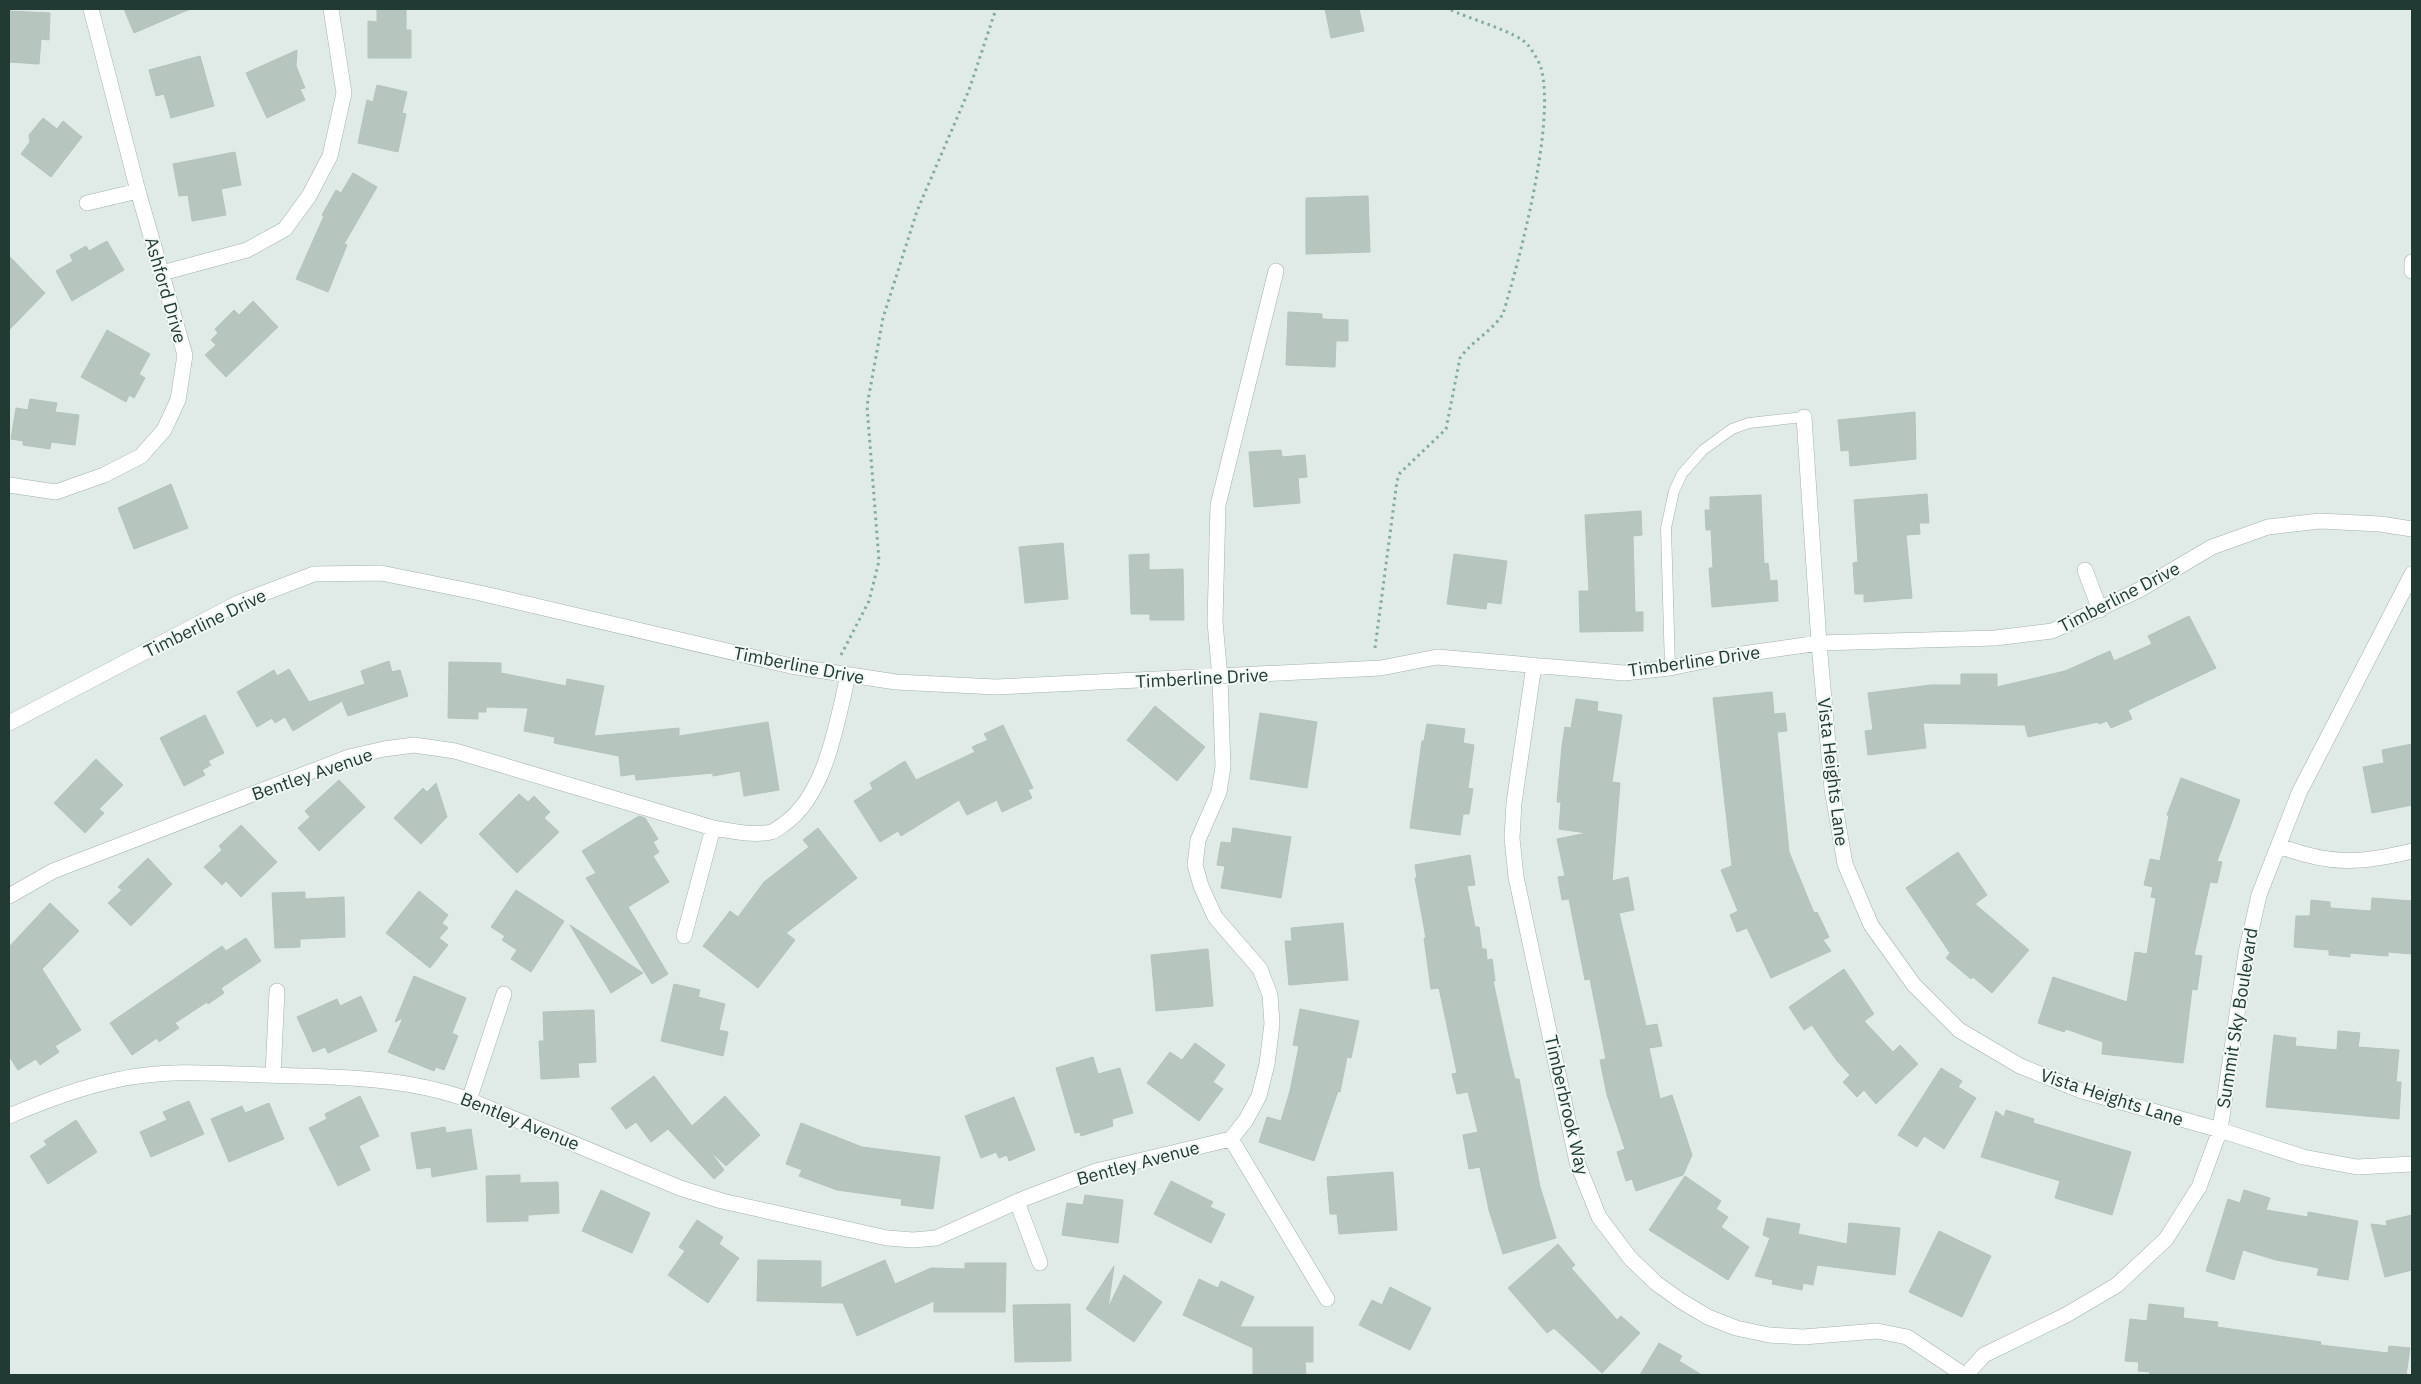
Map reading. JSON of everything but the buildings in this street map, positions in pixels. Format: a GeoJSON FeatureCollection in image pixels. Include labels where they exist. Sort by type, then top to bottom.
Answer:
{"type":"FeatureCollection","features":[{"type":"Feature","properties":{"kind":"street","name":"Ashford Drive"},"geometry":{"type":"LineString","coordinates":[[9,485],[56,492],[104,475],[141,456],[164,430],[178,400],[185,355],[138,191],[91,9]]}},
{"type":"Feature","properties":{"kind":"street"},"geometry":{"type":"LineString","coordinates":[[162,273],[247,250],[285,229],[308,196],[330,156],[344,93],[331,9]]}},
{"type":"Feature","properties":{"kind":"street"},"geometry":{"type":"LineString","coordinates":[[87,203],[138,191]]}},
{"type":"Feature","properties":{"kind":"street"},"geometry":{"type":"LineString","coordinates":[[2412,262],[2412,271]]}},
{"type":"Feature","properties":{"kind":"street"},"geometry":{"type":"LineString","coordinates":[[1276,271],[1218,505],[1215,622],[1220,678],[1223,766],[1219,792],[1198,840],[1195,865],[1201,886],[1215,918],[1260,969],[1270,995],[1272,1024],[1267,1064],[1259,1096],[1246,1120],[1232,1139],[1327,1300]]}},
{"type":"Feature","properties":{"kind":"street","name":"Vista Heights Lane"},"geometry":{"type":"LineString","coordinates":[[1804,417],[1819,643],[1832,789],[1845,864],[1871,925],[1914,985],[1959,1030],[2020,1066],[2082,1091],[2220,1130],[2303,1157],[2357,1167],[2412,1164]]}},
{"type":"Feature","properties":{"kind":"street","name":"Timberline Drive"},"geometry":{"type":"LineString","coordinates":[[9,723],[238,603],[314,574],[381,573],[480,593],[791,666],[830,673],[896,682],[996,687],[1220,678],[1372,669],[1437,657],[1624,673],[1670,668],[1728,656],[1819,643],[1995,638],[2052,631],[2139,590],[2212,547],[2268,527],[2320,521],[2380,524],[2412,529]]}},
{"type":"Feature","properties":{"kind":"street"},"geometry":{"type":"LineString","coordinates":[[2085,570],[2100,610]]}},
{"type":"Feature","properties":{"kind":"street","name":"Summit Sky Boulevard"},"geometry":{"type":"LineString","coordinates":[[1965,1375],[1984,1355],[2066,1315],[2117,1285],[2166,1240],[2199,1187],[2220,1130],[2246,953],[2259,895],[2299,793],[2412,574]]}},
{"type":"Feature","properties":{"kind":"street","name":"Timberbrook Way"},"geometry":{"type":"LineString","coordinates":[[1534,664],[1514,802],[1512,838],[1516,877],[1578,1162],[1599,1217],[1630,1258],[1656,1283],[1708,1317],[1736,1328],[1769,1335],[1803,1337],[1877,1331],[1907,1337],[1965,1375]]}},
{"type":"Feature","properties":{"kind":"street","name":"Bentley Avenue"},"geometry":{"type":"LineString","coordinates":[[9,896],[53,871],[349,757],[384,749],[414,746],[456,750],[713,828],[744,833],[772,832],[794,817],[809,796],[826,761],[832,745],[848,675]]}},
{"type":"Feature","properties":{"kind":"street"},"geometry":{"type":"LineString","coordinates":[[684,936],[713,828]]}},
{"type":"Feature","properties":{"kind":"street"},"geometry":{"type":"LineString","coordinates":[[2279,846],[2308,856],[2337,862],[2379,859],[2412,850]]}},
{"type":"Feature","properties":{"kind":"street"},"geometry":{"type":"LineString","coordinates":[[274,1075],[277,991]]}},
{"type":"Feature","properties":{"kind":"street"},"geometry":{"type":"LineString","coordinates":[[469,1100],[504,994]]}},
{"type":"Feature","properties":{"kind":"street","name":"Bentley Avenue"},"geometry":{"type":"LineString","coordinates":[[9,1116],[77,1090],[117,1079],[164,1073],[362,1078],[407,1084],[451,1093],[680,1188],[722,1201],[887,1238],[936,1238],[1017,1202],[1096,1171],[1232,1139]]}},
{"type":"Feature","properties":{"kind":"street"},"geometry":{"type":"LineString","coordinates":[[1017,1202],[1040,1263]]}},
{"type":"Feature","properties":{"kind":"lane"},"geometry":{"type":"LineString","coordinates":[[1670,668],[1666,528],[1674,491],[1682,474],[1703,450],[1732,429],[1749,423],[1804,417]]}},
{"type":"Feature","properties":{"kind":"path"},"geometry":{"type":"LineString","coordinates":[[830,673],[870,601],[879,561],[867,406],[883,318],[917,211],[969,90],[996,9]]}},
{"type":"Feature","properties":{"kind":"path"},"geometry":{"type":"LineString","coordinates":[[1372,669],[1400,473],[1446,429],[1460,358],[1466,350],[1494,327],[1504,314],[1535,179],[1545,109],[1541,67],[1527,43],[1514,35],[1449,9]]}}]}
